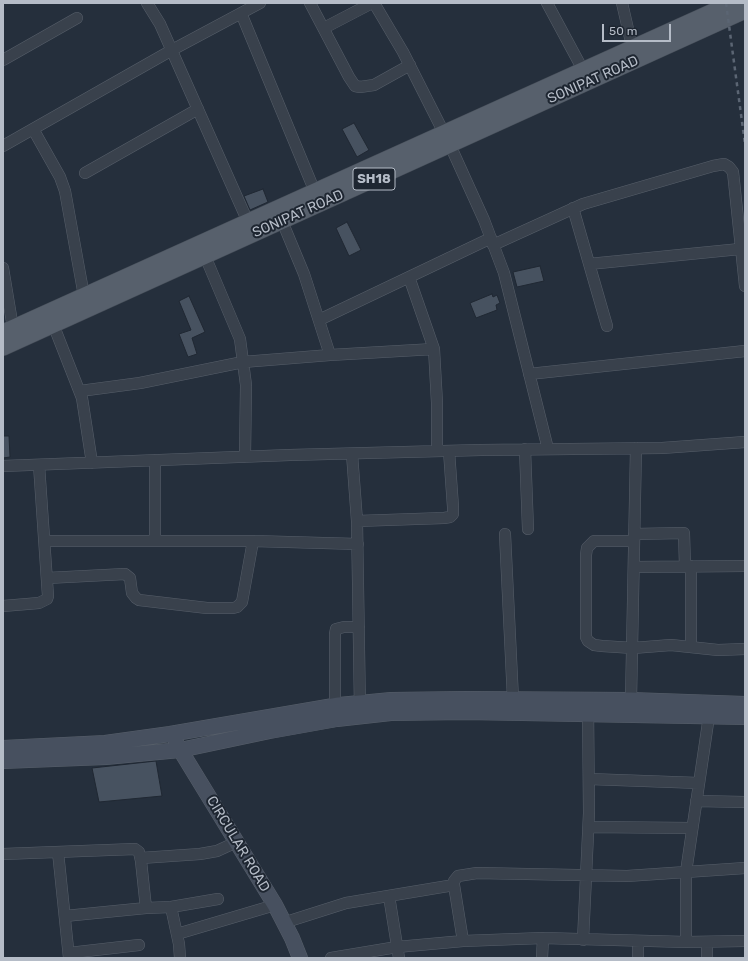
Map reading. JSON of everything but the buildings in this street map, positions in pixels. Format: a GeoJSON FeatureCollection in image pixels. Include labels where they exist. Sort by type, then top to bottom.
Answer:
{"type":"FeatureCollection","features":[{"type":"Feature","properties":{"kind":"main road","name":"SONIPAT ROAD"},"geometry":{"type":"LineString","coordinates":[[3,347],[282,221],[583,70],[634,55],[733,3]]}},
{"type":"Feature","properties":{"kind":"main road","name":"SONIPAT ROAD"},"geometry":{"type":"LineString","coordinates":[[8,331],[315,192],[447,139],[634,55],[745,10]]}},
{"type":"Feature","properties":{"kind":"main road"},"geometry":{"type":"LineString","coordinates":[[3,748],[105,743],[170,734],[335,706],[391,713],[428,706],[513,699],[588,707],[709,716],[745,717]]}},
{"type":"Feature","properties":{"kind":"main road"},"geometry":{"type":"LineString","coordinates":[[428,706],[588,707],[631,700],[745,704]]}},
{"type":"Feature","properties":{"kind":"main road"},"geometry":{"type":"LineString","coordinates":[[3,761],[106,757],[186,748],[337,719],[360,710]]}},
{"type":"Feature","properties":{"kind":"main road","name":"CIRCULAR ROAD"},"geometry":{"type":"LineString","coordinates":[[184,731],[186,748],[236,840],[275,906],[286,922],[296,932],[307,958]]}},
{"type":"Feature","properties":{"kind":"main road","name":"CIRCULAR ROAD"},"geometry":{"type":"LineString","coordinates":[[170,734],[186,748],[202,770],[275,893],[300,958]]}},
{"type":"Feature","properties":{"kind":"street"},"geometry":{"type":"LineString","coordinates":[[147,3],[160,24],[172,50],[248,222]]}},
{"type":"Feature","properties":{"kind":"street"},"geometry":{"type":"LineString","coordinates":[[3,146],[172,50],[260,3]]}},
{"type":"Feature","properties":{"kind":"street"},"geometry":{"type":"LineString","coordinates":[[310,3],[348,78],[355,86],[360,88],[374,85],[410,65]]}},
{"type":"Feature","properties":{"kind":"street"},"geometry":{"type":"LineString","coordinates":[[324,28],[373,3],[410,65],[447,139],[504,273],[548,449]]}},
{"type":"Feature","properties":{"kind":"street"},"geometry":{"type":"LineString","coordinates":[[547,3],[583,70]]}},
{"type":"Feature","properties":{"kind":"street"},"geometry":{"type":"LineString","coordinates":[[622,3],[634,55]]}},
{"type":"Feature","properties":{"kind":"street"},"geometry":{"type":"LineString","coordinates":[[241,13],[315,192]]}},
{"type":"Feature","properties":{"kind":"street"},"geometry":{"type":"LineString","coordinates":[[3,60],[77,18]]}},
{"type":"Feature","properties":{"kind":"street"},"geometry":{"type":"LineString","coordinates":[[85,173],[198,109]]}},
{"type":"Feature","properties":{"kind":"street"},"geometry":{"type":"LineString","coordinates":[[33,129],[60,177],[66,191],[84,296]]}},
{"type":"Feature","properties":{"kind":"street"},"geometry":{"type":"LineString","coordinates":[[319,320],[409,277],[583,204],[718,164],[724,164],[733,172],[745,286]]}},
{"type":"Feature","properties":{"kind":"street"},"geometry":{"type":"LineString","coordinates":[[574,208],[607,326]]}},
{"type":"Feature","properties":{"kind":"street"},"geometry":{"type":"LineString","coordinates":[[282,221],[304,274],[330,355]]}},
{"type":"Feature","properties":{"kind":"street"},"geometry":{"type":"LineString","coordinates":[[589,264],[740,248]]}},
{"type":"Feature","properties":{"kind":"street"},"geometry":{"type":"LineString","coordinates":[[205,256],[240,339],[246,385],[245,457]]}},
{"type":"Feature","properties":{"kind":"street"},"geometry":{"type":"LineString","coordinates":[[3,268],[8,331]]}},
{"type":"Feature","properties":{"kind":"street"},"geometry":{"type":"LineString","coordinates":[[409,277],[434,349],[437,403],[437,451]]}},
{"type":"Feature","properties":{"kind":"street"},"geometry":{"type":"LineString","coordinates":[[53,324],[82,398],[92,463]]}},
{"type":"Feature","properties":{"kind":"street"},"geometry":{"type":"LineString","coordinates":[[80,392],[140,383],[243,362],[434,349]]}},
{"type":"Feature","properties":{"kind":"street"},"geometry":{"type":"LineString","coordinates":[[529,374],[745,351]]}},
{"type":"Feature","properties":{"kind":"street"},"geometry":{"type":"LineString","coordinates":[[3,466],[437,451],[662,448],[745,442]]}},
{"type":"Feature","properties":{"kind":"street"},"geometry":{"type":"LineString","coordinates":[[631,700],[636,448]]}},
{"type":"Feature","properties":{"kind":"street"},"geometry":{"type":"LineString","coordinates":[[525,449],[528,529]]}},
{"type":"Feature","properties":{"kind":"street"},"geometry":{"type":"LineString","coordinates":[[357,521],[450,517],[453,514],[453,507],[450,451]]}},
{"type":"Feature","properties":{"kind":"street"},"geometry":{"type":"LineString","coordinates":[[352,454],[358,544],[360,710]]}},
{"type":"Feature","properties":{"kind":"street"},"geometry":{"type":"LineString","coordinates":[[155,460],[155,541]]}},
{"type":"Feature","properties":{"kind":"street"},"geometry":{"type":"LineString","coordinates":[[3,606],[44,601],[48,596],[39,465]]}},
{"type":"Feature","properties":{"kind":"street"},"geometry":{"type":"LineString","coordinates":[[692,647],[688,566],[684,533],[594,541],[587,548],[586,555],[586,638],[588,641],[594,645],[633,648],[671,644],[692,647],[718,650],[745,648]]}},
{"type":"Feature","properties":{"kind":"street"},"geometry":{"type":"LineString","coordinates":[[505,534],[513,699]]}},
{"type":"Feature","properties":{"kind":"street"},"geometry":{"type":"LineString","coordinates":[[44,541],[253,541],[358,544]]}},
{"type":"Feature","properties":{"kind":"street"},"geometry":{"type":"LineString","coordinates":[[47,578],[125,574],[130,578],[132,593],[139,600],[207,608],[233,608],[237,607],[242,602],[253,541]]}},
{"type":"Feature","properties":{"kind":"street"},"geometry":{"type":"LineString","coordinates":[[634,567],[745,566]]}},
{"type":"Feature","properties":{"kind":"street"},"geometry":{"type":"LineString","coordinates":[[335,706],[336,629],[344,627],[359,627]]}},
{"type":"Feature","properties":{"kind":"street"},"geometry":{"type":"LineString","coordinates":[[583,940],[589,827],[588,707]]}},
{"type":"Feature","properties":{"kind":"street"},"geometry":{"type":"LineString","coordinates":[[686,942],[686,872],[709,716]]}},
{"type":"Feature","properties":{"kind":"street"},"geometry":{"type":"LineString","coordinates":[[589,779],[699,783]]}},
{"type":"Feature","properties":{"kind":"street"},"geometry":{"type":"LineString","coordinates":[[696,802],[745,802]]}},
{"type":"Feature","properties":{"kind":"street"},"geometry":{"type":"LineString","coordinates":[[589,827],[692,828]]}},
{"type":"Feature","properties":{"kind":"street"},"geometry":{"type":"LineString","coordinates":[[141,858],[217,852],[230,846],[236,840]]}},
{"type":"Feature","properties":{"kind":"street"},"geometry":{"type":"LineString","coordinates":[[3,854],[135,849],[139,852],[141,858],[146,908]]}},
{"type":"Feature","properties":{"kind":"street"},"geometry":{"type":"LineString","coordinates":[[58,852],[69,955],[138,945]]}},
{"type":"Feature","properties":{"kind":"street"},"geometry":{"type":"LineString","coordinates":[[464,941],[454,885],[454,881],[458,876],[477,873],[627,876],[745,868]]}},
{"type":"Feature","properties":{"kind":"street"},"geometry":{"type":"LineString","coordinates":[[286,922],[346,903],[454,885]]}},
{"type":"Feature","properties":{"kind":"street"},"geometry":{"type":"LineString","coordinates":[[389,896],[398,953]]}},
{"type":"Feature","properties":{"kind":"street"},"geometry":{"type":"LineString","coordinates":[[64,916],[171,907],[218,899]]}},
{"type":"Feature","properties":{"kind":"street"},"geometry":{"type":"LineString","coordinates":[[177,934],[275,906]]}},
{"type":"Feature","properties":{"kind":"street"},"geometry":{"type":"LineString","coordinates":[[171,907],[179,944],[180,958]]}},
{"type":"Feature","properties":{"kind":"street"},"geometry":{"type":"LineString","coordinates":[[542,958],[543,938]]}},
{"type":"Feature","properties":{"kind":"street"},"geometry":{"type":"LineString","coordinates":[[331,958],[398,953],[464,941],[543,938],[686,942],[745,941]]}},
{"type":"Feature","properties":{"kind":"street"},"geometry":{"type":"LineString","coordinates":[[638,941],[638,958]]}},
{"type":"Feature","properties":{"kind":"street"},"geometry":{"type":"LineString","coordinates":[[706,942],[707,958]]}},
{"type":"Feature","properties":{"kind":"railway"},"geometry":{"type":"LineString","coordinates":[[726,3],[745,144]]}}]}
